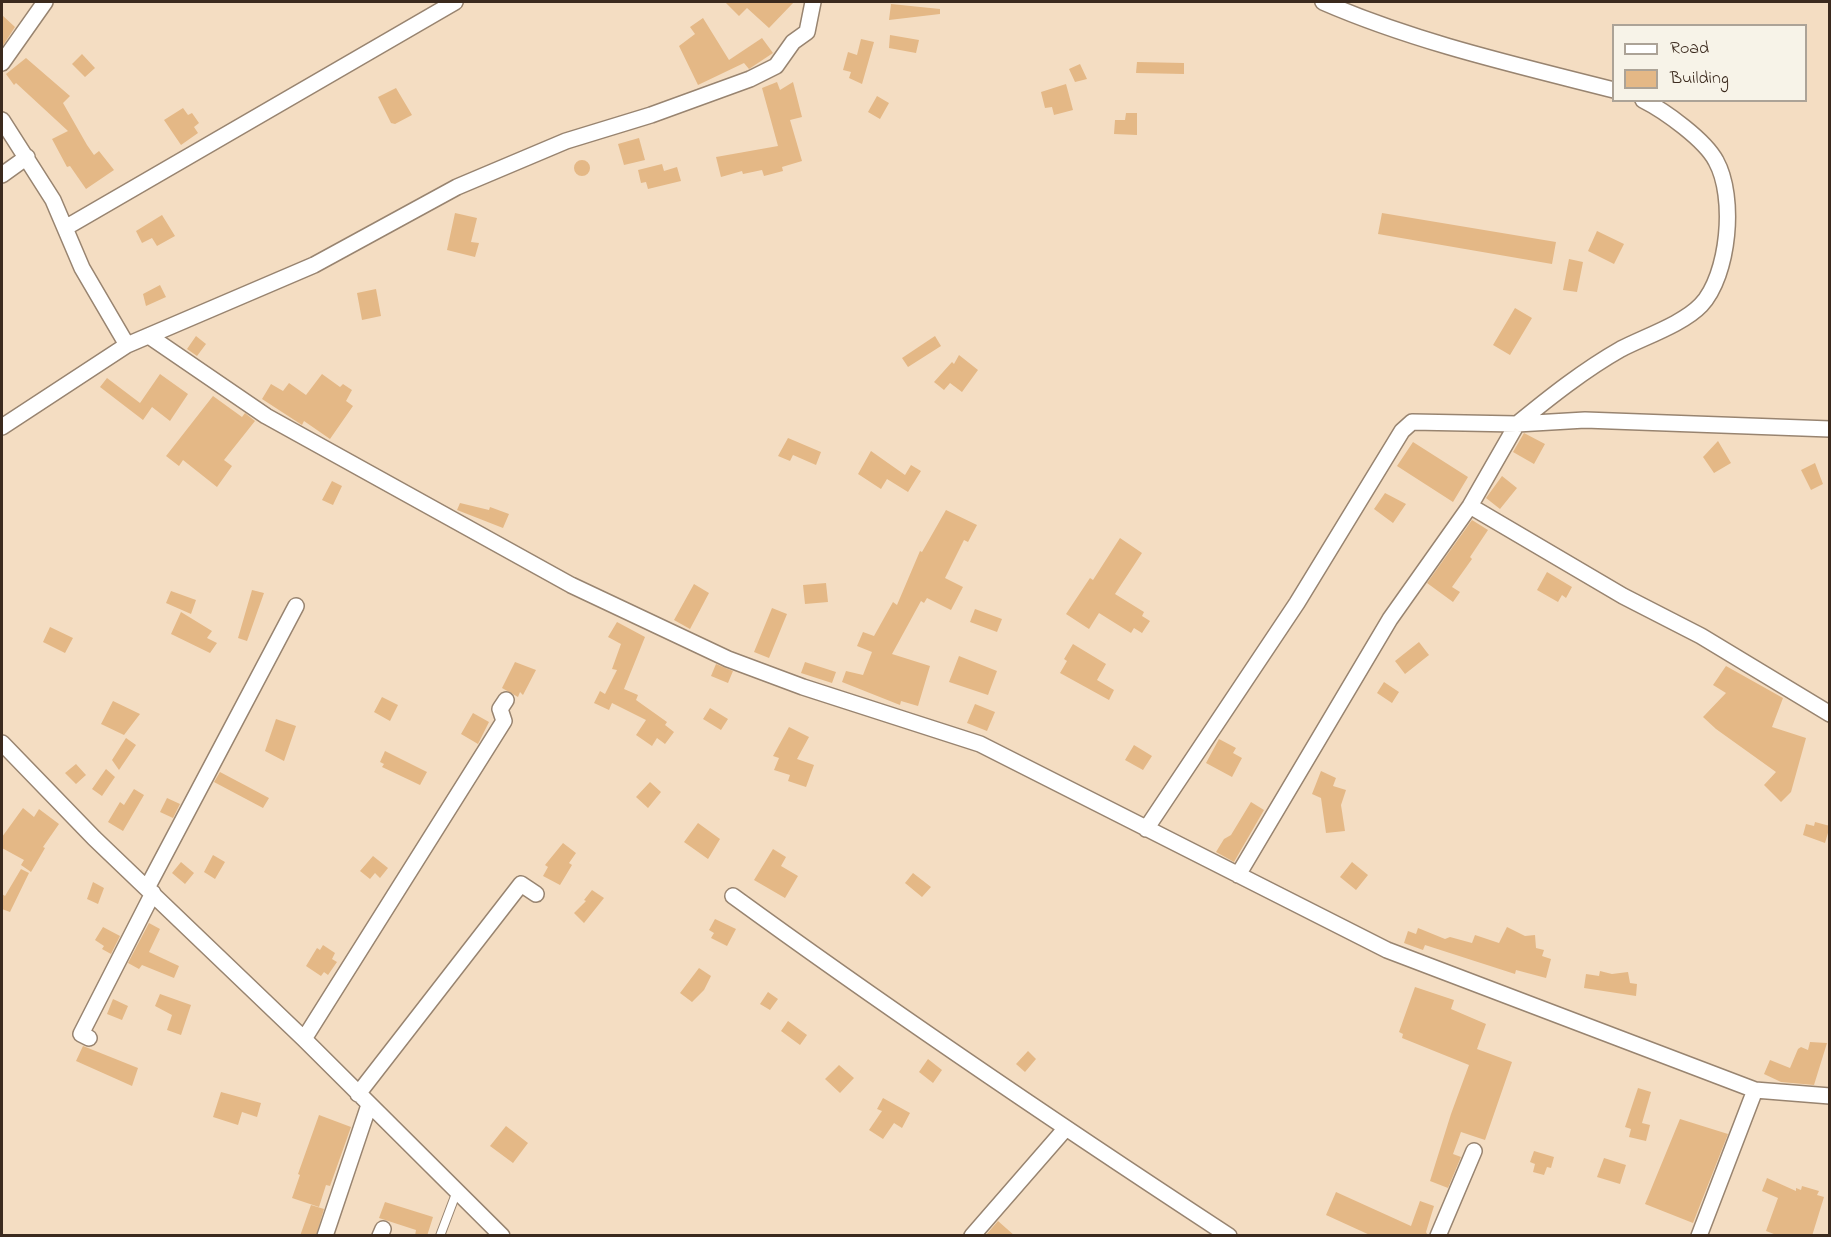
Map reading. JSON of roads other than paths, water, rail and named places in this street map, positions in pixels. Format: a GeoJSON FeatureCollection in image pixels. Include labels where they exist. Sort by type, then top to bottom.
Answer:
{"type":"FeatureCollection","features":[{"type":"Feature","properties":{"kind":"street"},"geometry":{"type":"LineString","coordinates":[[2,63],[45,2]]}},
{"type":"Feature","properties":{"kind":"street"},"geometry":{"type":"LineString","coordinates":[[65,228],[455,2]]}},
{"type":"Feature","properties":{"kind":"street"},"geometry":{"type":"LineString","coordinates":[[2,427],[127,345],[314,265],[457,188],[566,141],[718,92],[776,66],[793,42],[807,32],[813,2]]}},
{"type":"Feature","properties":{"kind":"street"},"geometry":{"type":"LineString","coordinates":[[1323,2],[1349,13],[1492,59],[1612,89]]}},
{"type":"Feature","properties":{"kind":"street"},"geometry":{"type":"LineString","coordinates":[[1238,875],[1390,619],[1470,506],[1517,424],[1558,390],[1618,351],[1692,312],[1701,305],[1718,275],[1728,224],[1727,196],[1716,161],[1663,110],[1647,102]]}},
{"type":"Feature","properties":{"kind":"street"},"geometry":{"type":"LineString","coordinates":[[2,120],[53,200],[87,278],[127,345]]}},
{"type":"Feature","properties":{"kind":"street"},"geometry":{"type":"LineString","coordinates":[[2,175],[27,157]]}},
{"type":"Feature","properties":{"kind":"street"},"geometry":{"type":"LineString","coordinates":[[149,336],[266,416],[571,585],[728,659],[803,687],[980,744],[1387,950],[1755,1090],[1830,1096]]}},
{"type":"Feature","properties":{"kind":"street"},"geometry":{"type":"LineString","coordinates":[[1146,829],[1296,603],[1402,431],[1412,422],[1517,424],[1585,420],[1830,429]]}},
{"type":"Feature","properties":{"kind":"street"},"geometry":{"type":"LineString","coordinates":[[1470,506],[1623,596],[1701,636],[1830,714]]}},
{"type":"Feature","properties":{"kind":"street"},"geometry":{"type":"LineString","coordinates":[[89,1038],[81,1034],[150,890],[296,606]]}},
{"type":"Feature","properties":{"kind":"street"},"geometry":{"type":"LineString","coordinates":[[304,1039],[504,721],[500,709],[506,700]]}},
{"type":"Feature","properties":{"kind":"street"},"geometry":{"type":"LineString","coordinates":[[2,743],[502,1236]]}},
{"type":"Feature","properties":{"kind":"street"},"geometry":{"type":"LineString","coordinates":[[325,1236],[363,1100],[521,885],[536,894]]}},
{"type":"Feature","properties":{"kind":"street"},"geometry":{"type":"LineString","coordinates":[[732,896],[880,1003],[1229,1236]]}},
{"type":"Feature","properties":{"kind":"street"},"geometry":{"type":"LineString","coordinates":[[1699,1236],[1755,1090]]}},
{"type":"Feature","properties":{"kind":"street"},"geometry":{"type":"LineString","coordinates":[[972,1236],[1066,1128]]}},
{"type":"Feature","properties":{"kind":"street"},"geometry":{"type":"LineString","coordinates":[[1438,1236],[1474,1151]]}},
{"type":"Feature","properties":{"kind":"lane"},"geometry":{"type":"LineString","coordinates":[[440,1236],[457,1191]]}}]}
